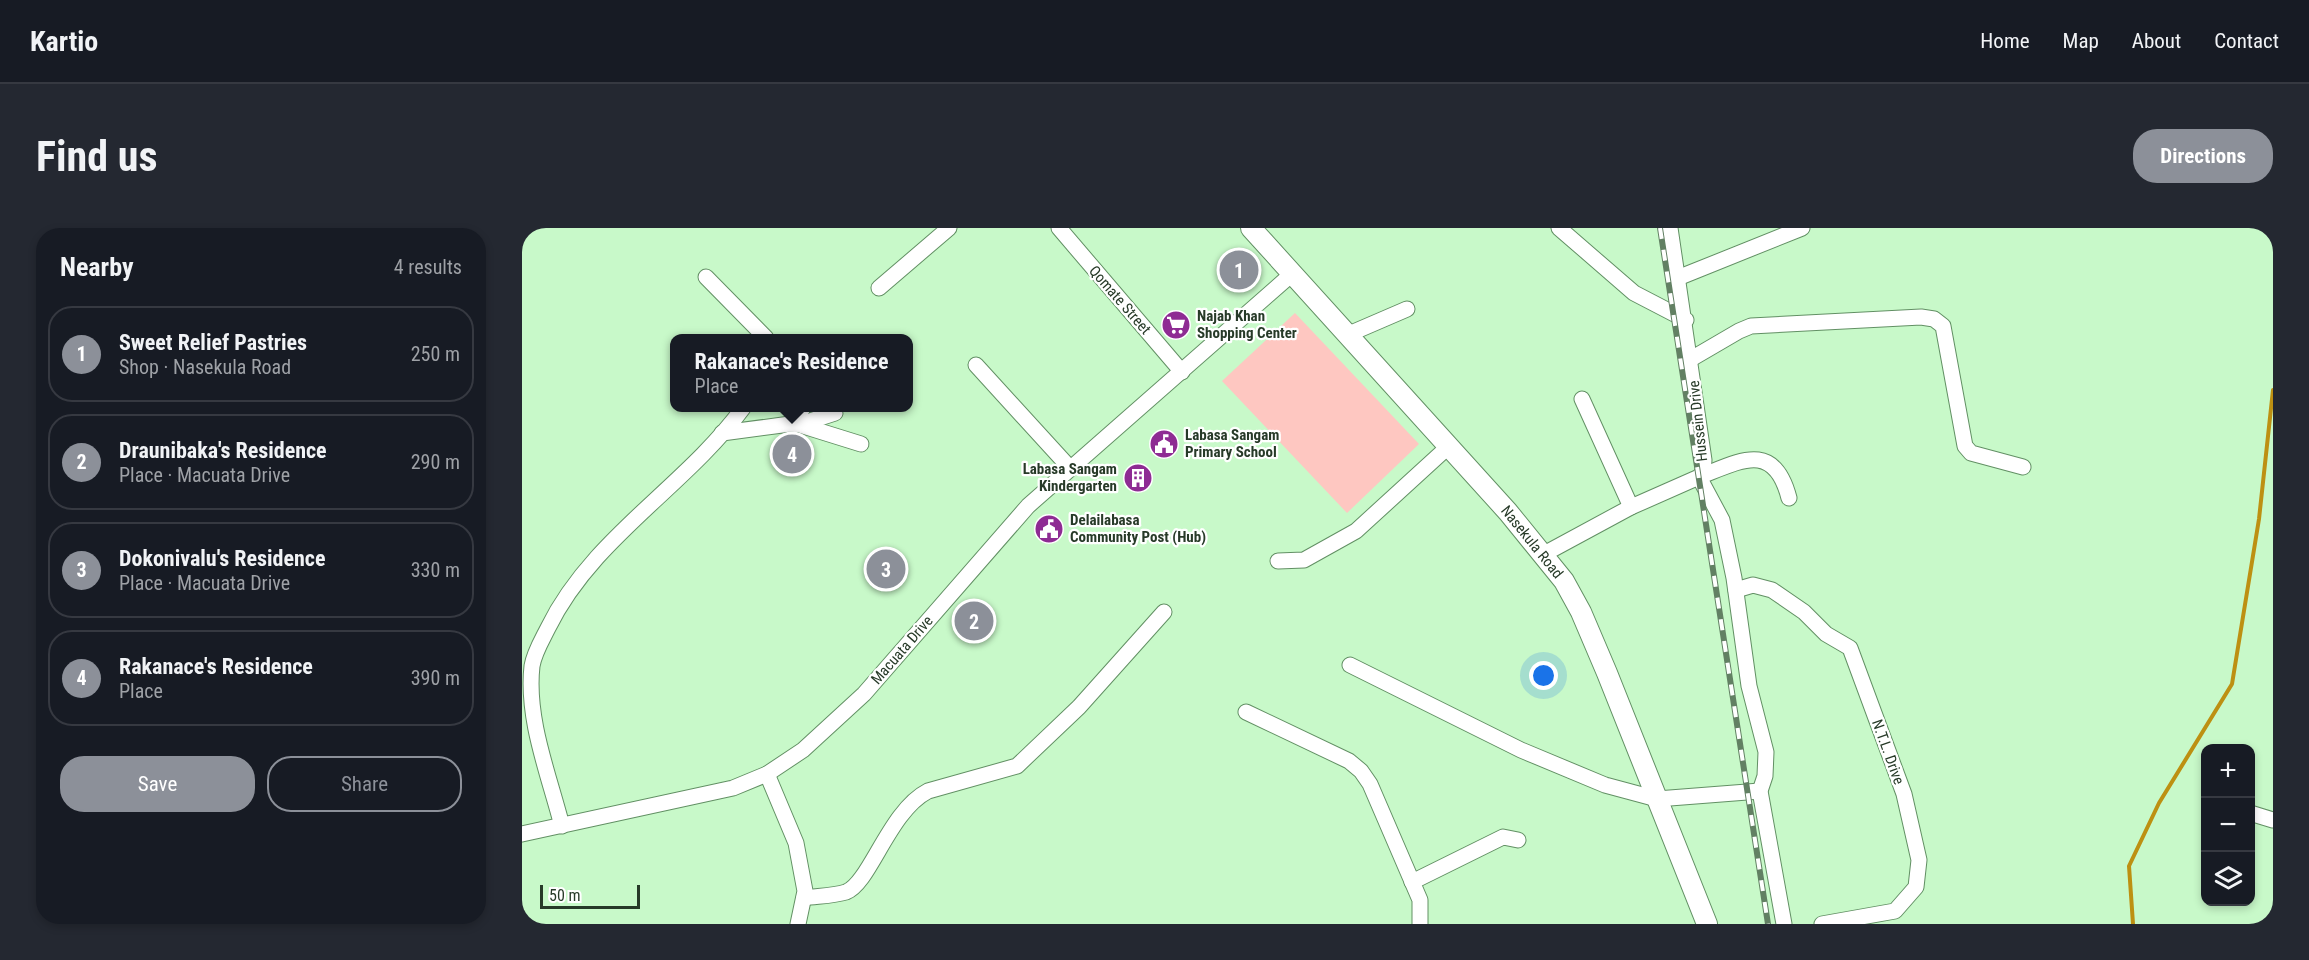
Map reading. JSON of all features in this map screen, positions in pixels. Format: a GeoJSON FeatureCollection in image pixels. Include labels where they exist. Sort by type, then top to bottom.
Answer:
{"type":"FeatureCollection","features":[{"type":"Feature","properties":{"kind":"main road","name":"Nasekula Road"},"geometry":{"type":"LineString","coordinates":[[1251,228],[1449,446],[1544,554],[1564,581],[1581,612],[1707,924]]}},
{"type":"Feature","properties":{"kind":"street"},"geometry":{"type":"LineString","coordinates":[[879,288],[949,228]]}},
{"type":"Feature","properties":{"kind":"street","name":"Qomate Street"},"geometry":{"type":"LineString","coordinates":[[1059,228],[1182,372]]}},
{"type":"Feature","properties":{"kind":"street"},"geometry":{"type":"LineString","coordinates":[[1559,228],[1634,293],[1686,320]]}},
{"type":"Feature","properties":{"kind":"street","name":"Hussein Drive"},"geometry":{"type":"LineString","coordinates":[[1544,554],[1631,507],[1699,477],[1704,460],[1680,277],[1670,228]]}},
{"type":"Feature","properties":{"kind":"street"},"geometry":{"type":"LineString","coordinates":[[1680,277],[1802,228]]}},
{"type":"Feature","properties":{"kind":"street","name":"Macuata Drive"},"geometry":{"type":"LineString","coordinates":[[522,834],[733,788],[767,774],[803,750],[864,694],[1010,526],[1070,468],[1293,273]]}},
{"type":"Feature","properties":{"kind":"street"},"geometry":{"type":"LineString","coordinates":[[706,277],[761,334]]}},
{"type":"Feature","properties":{"kind":"street"},"geometry":{"type":"LineString","coordinates":[[1349,334],[1407,309]]}},
{"type":"Feature","properties":{"kind":"street"},"geometry":{"type":"LineString","coordinates":[[1691,360],[1738,331],[1751,326],[1921,317],[1934,319],[1943,326],[1965,446],[1971,453],[2023,467]]}},
{"type":"Feature","properties":{"kind":"street"},"geometry":{"type":"LineString","coordinates":[[976,365],[1070,468]]}},
{"type":"Feature","properties":{"kind":"street"},"geometry":{"type":"LineString","coordinates":[[1582,399],[1631,507]]}},
{"type":"Feature","properties":{"kind":"street"},"geometry":{"type":"LineString","coordinates":[[562,826],[532,708],[527,662],[562,600],[600,554],[722,433],[740,412]]}},
{"type":"Feature","properties":{"kind":"street"},"geometry":{"type":"LineString","coordinates":[[795,424],[800,412]]}},
{"type":"Feature","properties":{"kind":"street"},"geometry":{"type":"LineString","coordinates":[[722,433],[795,424],[835,413]]}},
{"type":"Feature","properties":{"kind":"street"},"geometry":{"type":"LineString","coordinates":[[795,424],[861,444]]}},
{"type":"Feature","properties":{"kind":"street"},"geometry":{"type":"LineString","coordinates":[[1278,561],[1304,560],[1356,531],[1449,446]]}},
{"type":"Feature","properties":{"kind":"street"},"geometry":{"type":"LineString","coordinates":[[1784,924],[1760,791],[1765,776],[1766,752],[1749,686],[1736,590],[1722,520],[1699,477],[1745,459],[1759,458],[1774,466],[1785,482],[1789,498]]}},
{"type":"Feature","properties":{"kind":"street","name":"N.T.L. Drive"},"geometry":{"type":"LineString","coordinates":[[1736,590],[1753,585],[1772,590],[1804,612],[1826,634],[1850,648],[1904,794],[1919,860],[1916,887],[1895,911],[1822,924]]}},
{"type":"Feature","properties":{"kind":"street"},"geometry":{"type":"LineString","coordinates":[[804,898],[846,891],[857,885],[888,832],[915,798],[928,791],[1017,766],[1079,707],[1164,612]]}},
{"type":"Feature","properties":{"kind":"street"},"geometry":{"type":"LineString","coordinates":[[1350,665],[1521,750],[1605,785],[1657,800],[1760,791]]}},
{"type":"Feature","properties":{"kind":"street"},"geometry":{"type":"LineString","coordinates":[[1246,712],[1349,762],[1361,771],[1370,783],[1420,900],[1419,924]]}},
{"type":"Feature","properties":{"kind":"street"},"geometry":{"type":"LineString","coordinates":[[767,774],[796,843],[805,891],[798,924]]}},
{"type":"Feature","properties":{"kind":"street"},"geometry":{"type":"LineString","coordinates":[[2255,815],[2273,820]]}},
{"type":"Feature","properties":{"kind":"street"},"geometry":{"type":"LineString","coordinates":[[1412,882],[1503,837],[1518,840]]}},
{"type":"Feature","properties":{"kind":"shaded area"},"geometry":{"type":"Polygon","coordinates":[[[1295,313],[1419,444],[1347,513],[1222,381],[1295,313]]]}},
{"type":"Feature","properties":{"kind":"waterway"},"geometry":{"type":"LineString","coordinates":[[2133,924],[2129,866],[2159,803],[2232,684],[2259,519],[2273,390]]}},
{"type":"Feature","properties":{"kind":"railway"},"geometry":{"type":"LineString","coordinates":[[1660,228],[1768,924]]}},
{"type":"Feature","properties":{"kind":"place","name":"Sweet Relief Pastries"},"geometry":{"type":"Point","coordinates":[1239,270]}},
{"type":"Feature","properties":{"kind":"place","name":"Najab Khan Shopping Center"},"geometry":{"type":"Point","coordinates":[1176,325]}},
{"type":"Feature","properties":{"kind":"place","name":"Labasa Sangam Primary School"},"geometry":{"type":"Point","coordinates":[1164,444]}},
{"type":"Feature","properties":{"kind":"place","name":"Rakanace's Residence"},"geometry":{"type":"Point","coordinates":[792,454]}},
{"type":"Feature","properties":{"kind":"place","name":"Labasa Sangam Kindergarten"},"geometry":{"type":"Point","coordinates":[1138,478]}},
{"type":"Feature","properties":{"kind":"place","name":"Delailabasa Community Post (Hub)"},"geometry":{"type":"Point","coordinates":[1049,529]}},
{"type":"Feature","properties":{"kind":"place","name":"Dokonivalu's Residence"},"geometry":{"type":"Point","coordinates":[886,569]}},
{"type":"Feature","properties":{"kind":"place","name":"Draunibaka's Residence"},"geometry":{"type":"Point","coordinates":[974,621]}}]}
